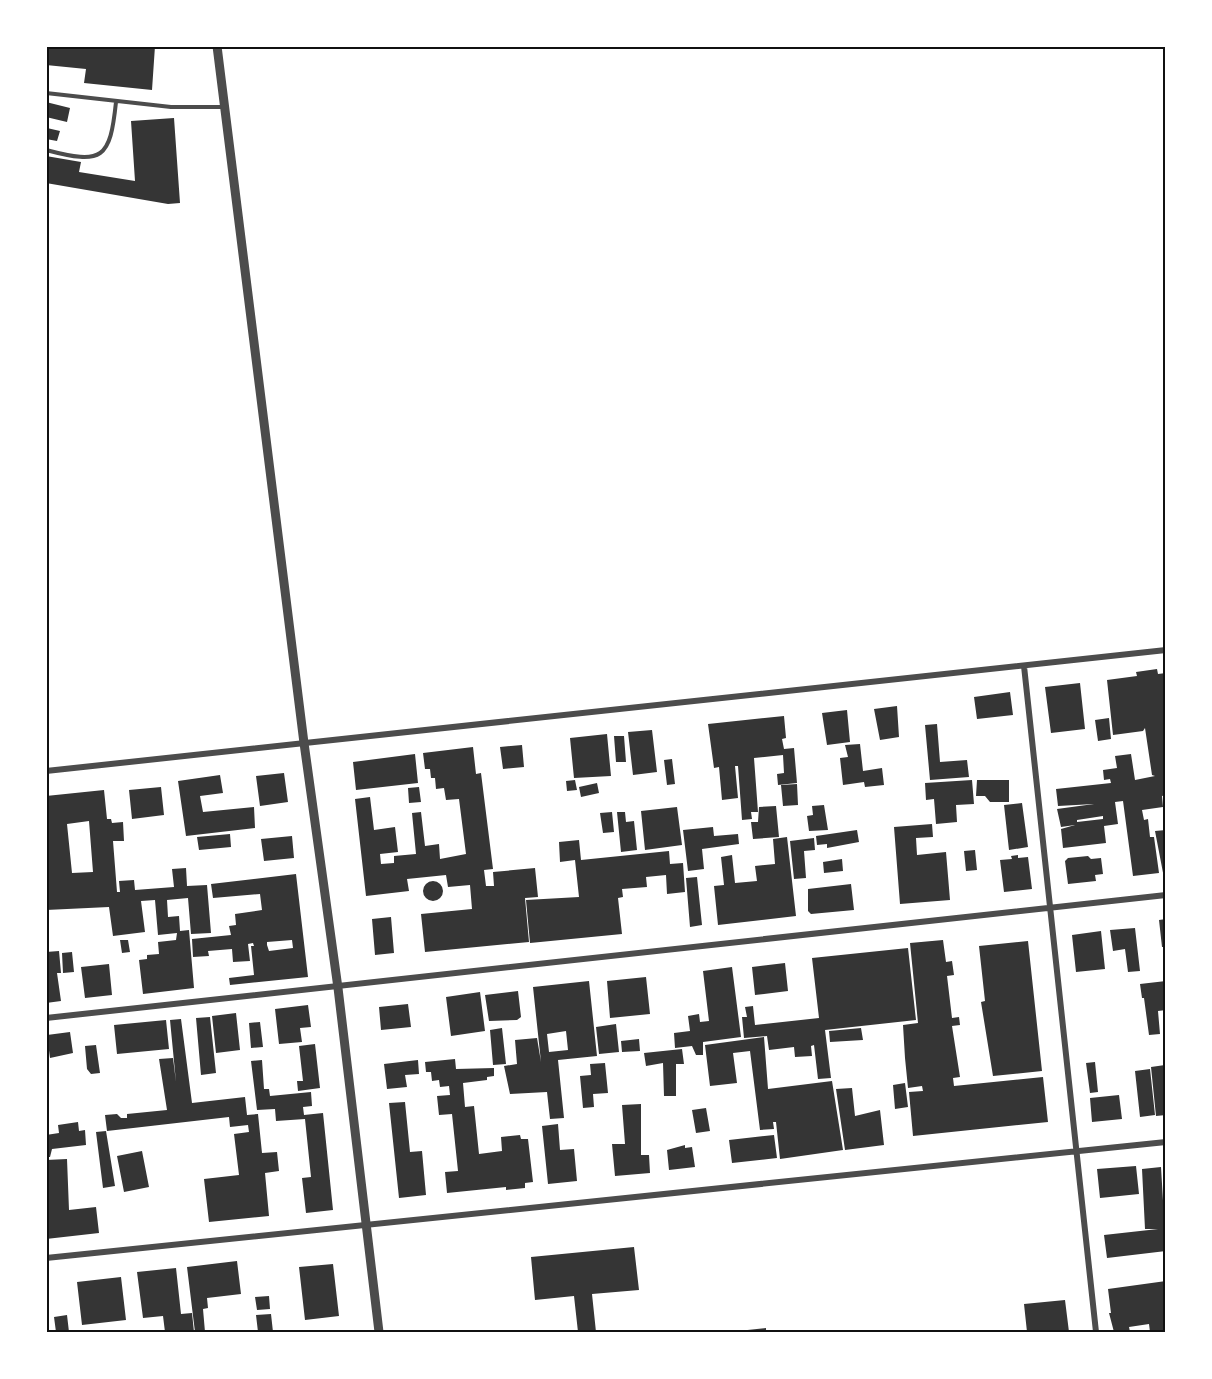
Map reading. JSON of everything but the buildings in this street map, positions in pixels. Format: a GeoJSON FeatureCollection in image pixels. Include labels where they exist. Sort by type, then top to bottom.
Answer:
{"type":"FeatureCollection","features":[{"type":"Feature","properties":{"kind":"street"},"geometry":{"type":"LineString","coordinates":[[216,46],[304,743],[338,988],[379,1332]]}},
{"type":"Feature","properties":{"kind":"street"},"geometry":{"type":"LineString","coordinates":[[46,771],[1166,650]]}},
{"type":"Feature","properties":{"kind":"street"},"geometry":{"type":"LineString","coordinates":[[1024,666],[1052,907],[1096,1332]]}},
{"type":"Feature","properties":{"kind":"street"},"geometry":{"type":"LineString","coordinates":[[46,1018],[338,988],[1166,895]]}},
{"type":"Feature","properties":{"kind":"street"},"geometry":{"type":"LineString","coordinates":[[46,1258],[1166,1142]]}},
{"type":"Feature","properties":{"kind":"lane"},"geometry":{"type":"LineString","coordinates":[[46,93],[171,107],[224,107]]}},
{"type":"Feature","properties":{"kind":"lane"},"geometry":{"type":"LineString","coordinates":[[46,150],[75,158],[90,157],[104,151],[112,138],[116,102]]}}]}
